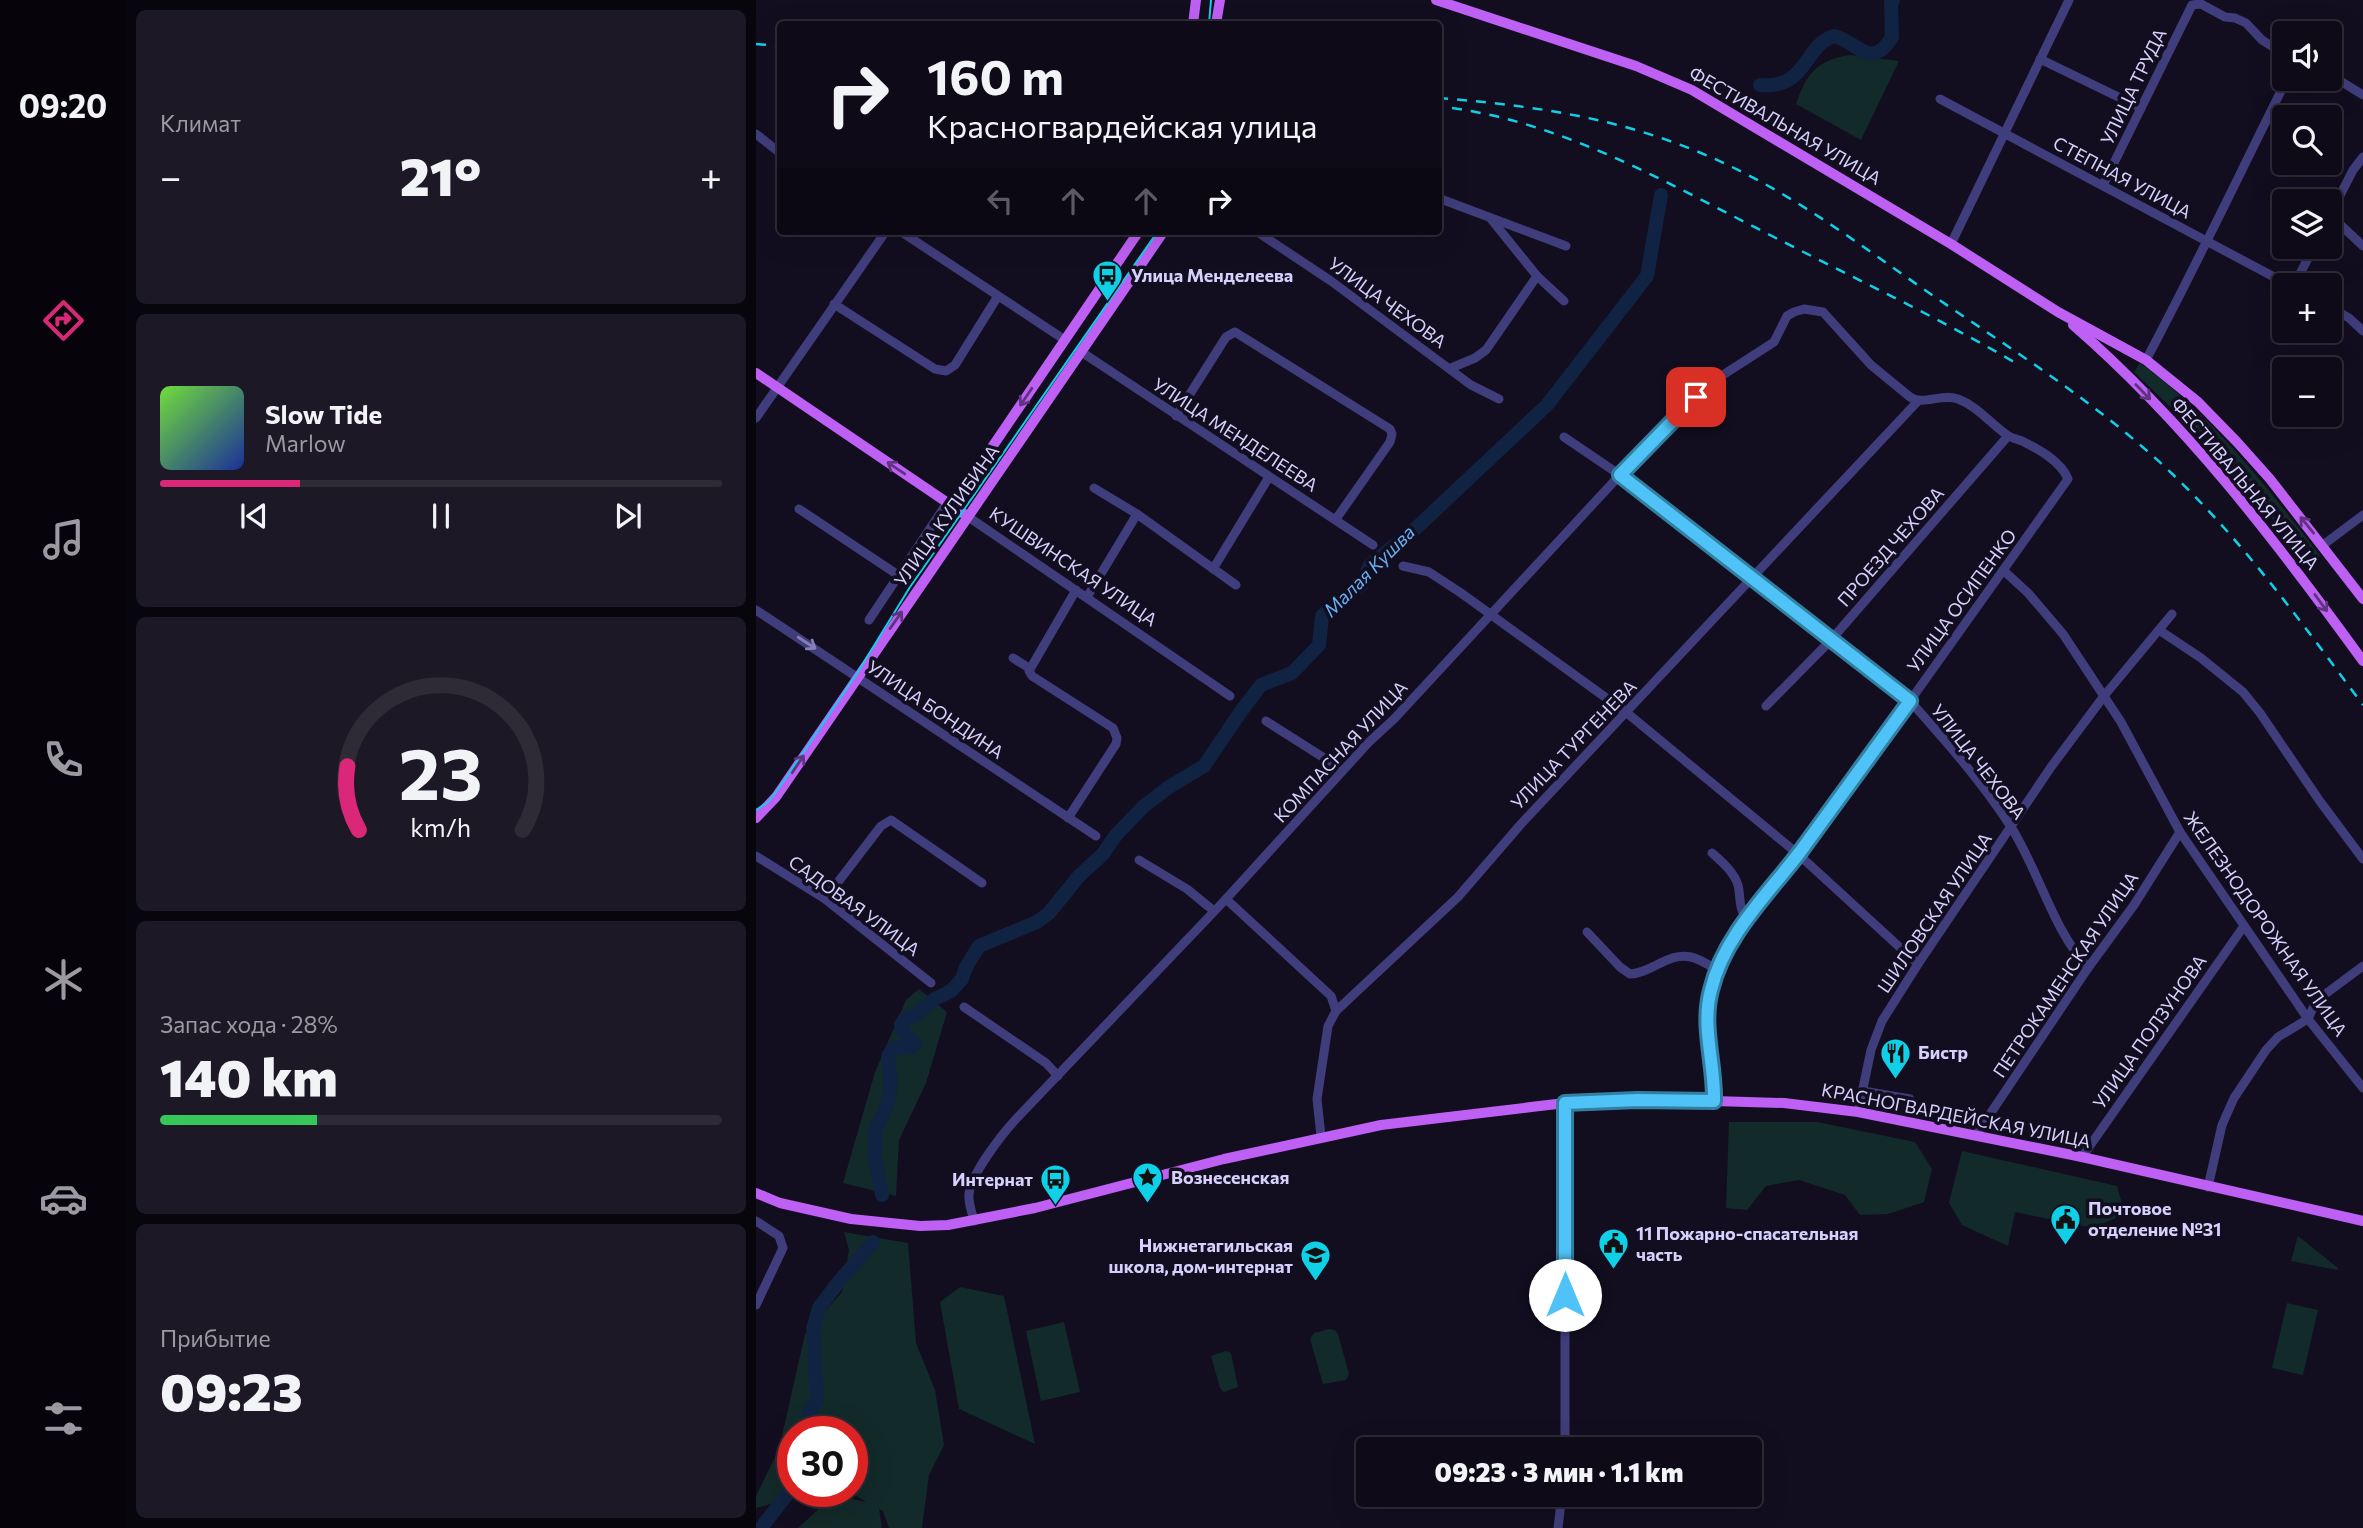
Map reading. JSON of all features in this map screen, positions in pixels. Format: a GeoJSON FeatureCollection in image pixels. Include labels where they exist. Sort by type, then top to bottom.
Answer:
{"type":"FeatureCollection","features":[{"type":"Feature","properties":{"kind":"main road"},"geometry":{"type":"LineString","coordinates":[[1194,21],[1195,0]]}},
{"type":"Feature","properties":{"kind":"main road"},"geometry":{"type":"LineString","coordinates":[[1216,21],[1220,0]]}},
{"type":"Feature","properties":{"kind":"main road","name":"ФЕСТИВАЛЬНАЯ УЛИЦА"},"geometry":{"type":"LineString","coordinates":[[1436,0],[1636,66],[1692,90],[1951,244],[2058,312],[2146,360],[2172,379],[2217,420],[2270,479],[2363,599]]}},
{"type":"Feature","properties":{"kind":"main road","name":"УЛИЦА КУЛИБИНА"},"geometry":{"type":"LineString","coordinates":[[950,505],[1136,235]]}},
{"type":"Feature","properties":{"kind":"main road","name":"УЛИЦА КУЛИБИНА"},"geometry":{"type":"LineString","coordinates":[[756,818],[776,797],[1161,235]]}},
{"type":"Feature","properties":{"kind":"main road","name":"ФЕСТИВАЛЬНАЯ УЛИЦА"},"geometry":{"type":"LineString","coordinates":[[2058,312],[2116,365],[2183,434],[2272,537],[2363,661]]}},
{"type":"Feature","properties":{"kind":"main road"},"geometry":{"type":"LineString","coordinates":[[2116,365],[2122,352],[2128,350]]}},
{"type":"Feature","properties":{"kind":"main road","name":"КУШВИНСКАЯ УЛИЦА"},"geometry":{"type":"LineString","coordinates":[[756,373],[967,516]]}},
{"type":"Feature","properties":{"kind":"main road","name":"КРАСНОГВАРДЕЙСКАЯ УЛИЦА"},"geometry":{"type":"LineString","coordinates":[[756,1193],[780,1203],[851,1219],[920,1226],[948,1225],[1034,1208],[1224,1159],[1381,1125],[1565,1103],[1714,1101],[1784,1103],[1858,1112],[2082,1157],[2363,1221]]}},
{"type":"Feature","properties":{"kind":"street"},"geometry":{"type":"LineString","coordinates":[[1951,244],[2069,0]]}},
{"type":"Feature","properties":{"kind":"street","name":"УЛИЦА ТРУДА"},"geometry":{"type":"LineString","coordinates":[[2103,186],[2190,9],[2195,4],[2202,4],[2224,17],[2246,23],[2272,46]]}},
{"type":"Feature","properties":{"kind":"street"},"geometry":{"type":"LineString","coordinates":[[2040,59],[2141,108]]}},
{"type":"Feature","properties":{"kind":"street"},"geometry":{"type":"LineString","coordinates":[[2342,82],[2363,95]]}},
{"type":"Feature","properties":{"kind":"street"},"geometry":{"type":"LineString","coordinates":[[2146,360],[2167,324],[2281,91]]}},
{"type":"Feature","properties":{"kind":"street","name":"СТЕПНАЯ УЛИЦА"},"geometry":{"type":"LineString","coordinates":[[1940,99],[2272,275]]}},
{"type":"Feature","properties":{"kind":"street"},"geometry":{"type":"LineString","coordinates":[[756,134],[777,151]]}},
{"type":"Feature","properties":{"kind":"street"},"geometry":{"type":"LineString","coordinates":[[2342,192],[2363,157]]}},
{"type":"Feature","properties":{"kind":"street"},"geometry":{"type":"LineString","coordinates":[[1442,200],[1566,246]]}},
{"type":"Feature","properties":{"kind":"street"},"geometry":{"type":"LineString","coordinates":[[1491,219],[1537,276],[1564,301]]}},
{"type":"Feature","properties":{"kind":"street"},"geometry":{"type":"LineString","coordinates":[[2342,227],[2363,246]]}},
{"type":"Feature","properties":{"kind":"street"},"geometry":{"type":"LineString","coordinates":[[756,418],[883,235]]}},
{"type":"Feature","properties":{"kind":"street"},"geometry":{"type":"LineString","coordinates":[[906,235],[1065,340]]}},
{"type":"Feature","properties":{"kind":"street","name":"УЛИЦА ЧЕХОВА"},"geometry":{"type":"LineString","coordinates":[[1262,235],[1331,281],[1471,385],[1499,399]]}},
{"type":"Feature","properties":{"kind":"street"},"geometry":{"type":"LineString","coordinates":[[1451,368],[1486,350],[1537,276]]}},
{"type":"Feature","properties":{"kind":"street"},"geometry":{"type":"LineString","coordinates":[[834,304],[935,369],[946,371],[955,365],[998,296]]}},
{"type":"Feature","properties":{"kind":"street","name":"КОМПАСНАЯ УЛИЦА"},"geometry":{"type":"LineString","coordinates":[[974,1221],[969,1195],[975,1178],[1003,1133],[1214,911],[1668,423],[1709,384],[1774,342],[1787,316],[1813,309],[1823,312],[1871,365],[1918,401]]}},
{"type":"Feature","properties":{"kind":"street"},"geometry":{"type":"LineString","coordinates":[[2342,314],[2363,331]]}},
{"type":"Feature","properties":{"kind":"street"},"geometry":{"type":"LineString","coordinates":[[1176,416],[1226,337],[1235,332],[1390,429],[1390,442],[1336,519]]}},
{"type":"Feature","properties":{"kind":"street","name":"УЛИЦА МЕНДЕЛЕЕВА"},"geometry":{"type":"LineString","coordinates":[[1080,351],[1373,545]]}},
{"type":"Feature","properties":{"kind":"street"},"geometry":{"type":"LineString","coordinates":[[1918,401],[1936,397],[1957,399],[1995,423],[2008,436]]}},
{"type":"Feature","properties":{"kind":"street","name":"УЛИЦА ТУРГЕНЕВА"},"geometry":{"type":"LineString","coordinates":[[1321,1136],[1317,1099],[1328,1026],[1336,1011],[1458,897],[1521,824],[1918,401]]}},
{"type":"Feature","properties":{"kind":"street","name":"УЛИЦА ОСИПЕНКО"},"geometry":{"type":"LineString","coordinates":[[1714,1101],[1707,1013],[1717,970],[1748,918],[1798,854],[2067,484],[2065,472],[2052,460],[2008,436]]}},
{"type":"Feature","properties":{"kind":"street","name":"ПРОЕЗД ЧЕХОВА"},"geometry":{"type":"LineString","coordinates":[[1766,706],[1832,640],[2008,436]]}},
{"type":"Feature","properties":{"kind":"street","name":"УЛИЦА ЧЕХОВА"},"geometry":{"type":"LineString","coordinates":[[1564,437],[1620,475],[1910,701],[1949,744],[2011,827],[2070,945],[2088,968]]}},
{"type":"Feature","properties":{"kind":"street"},"geometry":{"type":"LineString","coordinates":[[1213,569],[1269,477]]}},
{"type":"Feature","properties":{"kind":"street"},"geometry":{"type":"LineString","coordinates":[[1094,488],[1137,514],[1236,585]]}},
{"type":"Feature","properties":{"kind":"street"},"geometry":{"type":"LineString","coordinates":[[869,620],[898,575],[950,505]]}},
{"type":"Feature","properties":{"kind":"street"},"geometry":{"type":"LineString","coordinates":[[799,509],[898,575]]}},
{"type":"Feature","properties":{"kind":"street"},"geometry":{"type":"LineString","coordinates":[[1087,597],[1137,514]]}},
{"type":"Feature","properties":{"kind":"street"},"geometry":{"type":"LineString","coordinates":[[2323,545],[2363,515]]}},
{"type":"Feature","properties":{"kind":"street","name":"КУШВИНСКАЯ УЛИЦА"},"geometry":{"type":"LineString","coordinates":[[967,516],[1230,696]]}},
{"type":"Feature","properties":{"kind":"street"},"geometry":{"type":"LineString","coordinates":[[1404,566],[1429,572],[1627,713],[1798,854],[1918,964]]}},
{"type":"Feature","properties":{"kind":"street","name":"ЖЕЛЕЗНОДОРОЖНАЯ УЛИЦА"},"geometry":{"type":"LineString","coordinates":[[2003,569],[2047,613],[2121,722],[2180,832],[2308,1019],[2363,1088]]}},
{"type":"Feature","properties":{"kind":"street"},"geometry":{"type":"LineString","coordinates":[[1029,668],[1076,590]]}},
{"type":"Feature","properties":{"kind":"street","name":"УЛИЦА БОНДИНА"},"geometry":{"type":"LineString","coordinates":[[756,610],[1096,836]]}},
{"type":"Feature","properties":{"kind":"street","name":"ШИЛОВСКАЯ УЛИЦА"},"geometry":{"type":"LineString","coordinates":[[1858,1112],[1871,1050],[1882,1021],[2051,767],[2104,696],[2172,614]]}},
{"type":"Feature","properties":{"kind":"street"},"geometry":{"type":"LineString","coordinates":[[2160,630],[2201,658],[2243,692],[2363,859]]}},
{"type":"Feature","properties":{"kind":"street"},"geometry":{"type":"LineString","coordinates":[[1013,658],[1029,668],[1032,676],[1116,732],[1116,744],[1068,818]]}},
{"type":"Feature","properties":{"kind":"street"},"geometry":{"type":"LineString","coordinates":[[1266,721],[1343,770]]}},
{"type":"Feature","properties":{"kind":"street"},"geometry":{"type":"LineString","coordinates":[[825,900],[881,826],[891,820],[982,883]]}},
{"type":"Feature","properties":{"kind":"street","name":"ПЕТРОКАМЕНСКАЯ УЛИЦА"},"geometry":{"type":"LineString","coordinates":[[1976,1135],[2088,968],[2134,905],[2180,832]]}},
{"type":"Feature","properties":{"kind":"street"},"geometry":{"type":"LineString","coordinates":[[1712,853],[1733,875],[1738,885],[1741,908],[1748,918]]}},
{"type":"Feature","properties":{"kind":"street","name":"САДОВАЯ УЛИЦА"},"geometry":{"type":"LineString","coordinates":[[756,856],[825,900],[932,983]]}},
{"type":"Feature","properties":{"kind":"street"},"geometry":{"type":"LineString","coordinates":[[1139,860],[1187,889],[1214,911]]}},
{"type":"Feature","properties":{"kind":"street"},"geometry":{"type":"LineString","coordinates":[[1226,898],[1331,996],[1336,1011]]}},
{"type":"Feature","properties":{"kind":"street","name":"УЛИЦА ПОЛЗУНОВА"},"geometry":{"type":"LineString","coordinates":[[2082,1157],[2244,926]]}},
{"type":"Feature","properties":{"kind":"street"},"geometry":{"type":"LineString","coordinates":[[1587,932],[1630,974],[1650,969],[1674,956],[1692,957],[1717,970]]}},
{"type":"Feature","properties":{"kind":"street"},"geometry":{"type":"LineString","coordinates":[[2208,1187],[2222,1125],[2234,1098],[2266,1050],[2278,1037],[2308,1019],[2316,1002],[2363,966]]}},
{"type":"Feature","properties":{"kind":"street"},"geometry":{"type":"LineString","coordinates":[[964,1007],[1046,1063],[1058,1076]]}},
{"type":"Feature","properties":{"kind":"street"},"geometry":{"type":"LineString","coordinates":[[1863,1091],[1910,1100]]}},
{"type":"Feature","properties":{"kind":"street"},"geometry":{"type":"LineString","coordinates":[[1565,1103],[1565,1437]]}},
{"type":"Feature","properties":{"kind":"street"},"geometry":{"type":"LineString","coordinates":[[756,1222],[779,1236],[783,1248],[756,1305]]}},
{"type":"Feature","properties":{"kind":"street"},"geometry":{"type":"LineString","coordinates":[[1558,1528],[1560,1507]]}},
{"type":"Feature","properties":{"kind":"green space"},"geometry":{"type":"Polygon","coordinates":[[[1850,55],[1899,61],[1861,140],[1796,104],[1804,84],[1814,70],[1829,61],[1850,55]]]}},
{"type":"Feature","properties":{"kind":"green space"},"geometry":{"type":"Polygon","coordinates":[[[2140,363],[2166,383],[2214,428],[2321,557],[2311,557],[2271,518],[2189,425],[2134,372],[2140,363]]]}},
{"type":"Feature","properties":{"kind":"green space"},"geometry":{"type":"Polygon","coordinates":[[[919,989],[947,1012],[926,1083],[899,1140],[896,1196],[843,1183],[875,1072],[906,1000],[919,989]]]}},
{"type":"Feature","properties":{"kind":"green space"},"geometry":{"type":"Polygon","coordinates":[[[1729,1122],[1817,1122],[1915,1142],[1932,1169],[1924,1202],[1888,1214],[1860,1215],[1845,1195],[1799,1180],[1766,1186],[1747,1210],[1726,1208],[1729,1122]]]}},
{"type":"Feature","properties":{"kind":"green space"},"geometry":{"type":"Polygon","coordinates":[[[1962,1151],[2117,1186],[2125,1214],[2093,1228],[2015,1212],[2008,1246],[1962,1225],[1949,1203],[1962,1151]]]}},
{"type":"Feature","properties":{"kind":"green space"},"geometry":{"type":"Polygon","coordinates":[[[844,1232],[908,1243],[916,1343],[935,1390],[944,1445],[929,1475],[922,1528],[889,1528],[883,1511],[879,1509],[882,1528],[798,1528],[821,1507],[868,1507],[868,1416],[786,1416],[805,1334],[842,1292],[849,1250],[844,1232]]]}},
{"type":"Feature","properties":{"kind":"green space"},"geometry":{"type":"Polygon","coordinates":[[[2298,1236],[2338,1268],[2337,1270],[2291,1261],[2298,1236]]]}},
{"type":"Feature","properties":{"kind":"green space"},"geometry":{"type":"Polygon","coordinates":[[[960,1287],[1004,1296],[1035,1444],[959,1409],[940,1302],[960,1287]]]}},
{"type":"Feature","properties":{"kind":"green space"},"geometry":{"type":"Polygon","coordinates":[[[2287,1303],[2318,1310],[2303,1375],[2272,1368],[2287,1303]]]}},
{"type":"Feature","properties":{"kind":"green space"},"geometry":{"type":"Polygon","coordinates":[[[1064,1322],[1080,1392],[1041,1401],[1026,1331],[1064,1322]]]}},
{"type":"Feature","properties":{"kind":"green space"},"geometry":{"type":"Polygon","coordinates":[[[1329,1329],[1338,1334],[1349,1374],[1346,1380],[1323,1384],[1310,1339],[1314,1333],[1329,1329]]]}},
{"type":"Feature","properties":{"kind":"green space"},"geometry":{"type":"Polygon","coordinates":[[[1226,1351],[1231,1353],[1238,1387],[1224,1392],[1220,1388],[1211,1356],[1226,1351]]]}},
{"type":"Feature","properties":{"kind":"green space"},"geometry":{"type":"Polygon","coordinates":[[[777,1453],[777,1502],[756,1508],[756,1496],[777,1453]]]}},
{"type":"Feature","properties":{"kind":"waterway","name":"Малая Кушва"},"geometry":{"type":"LineString","coordinates":[[1760,85],[1787,80],[1796,74],[1816,48],[1834,36],[1864,52],[1877,52],[1892,37],[1893,0]]}},
{"type":"Feature","properties":{"kind":"waterway","name":"Малая Кушва"},"geometry":{"type":"LineString","coordinates":[[882,1195],[875,1158],[875,1130],[887,1106],[891,1085],[888,1056],[894,1048],[912,1047],[914,1043],[902,1031],[901,1025],[905,1019],[951,991],[962,979],[979,946],[1037,922],[1049,913],[1079,876],[1103,854],[1116,835],[1144,806],[1204,766],[1261,685],[1292,673],[1319,645],[1322,616],[1362,584],[1370,565],[1414,530],[1547,405],[1647,276],[1661,195]]}},
{"type":"Feature","properties":{"kind":"waterway","name":"Малая Кушва"},"geometry":{"type":"LineString","coordinates":[[809,1416],[817,1400],[813,1329],[819,1308],[873,1242]]}},
{"type":"Feature","properties":{"kind":"waterway","name":"Малая Кушва"},"geometry":{"type":"LineString","coordinates":[[761,1528],[777,1507]]}},
{"type":"Feature","properties":{"kind":"tram line"},"geometry":{"type":"LineString","coordinates":[[1209,21],[1211,0]]}},
{"type":"Feature","properties":{"kind":"tram line"},"geometry":{"type":"LineString","coordinates":[[756,810],[768,802],[779,788],[856,675],[910,587],[1155,235]]}},
{"type":"Feature","properties":{"kind":"railway"},"geometry":{"type":"LineString","coordinates":[[756,44],[777,46]]}},
{"type":"Feature","properties":{"kind":"railway"},"geometry":{"type":"LineString","coordinates":[[1442,98],[1559,112],[1635,130],[1710,157],[1772,188],[1820,217],[2053,378],[2111,421],[2165,467],[2245,552],[2363,705]]}},
{"type":"Feature","properties":{"kind":"railway"},"geometry":{"type":"LineString","coordinates":[[1452,108],[1536,127],[1616,158],[1893,297],[2014,362]]}},
{"type":"Feature","properties":{"kind":"place","name":"Улица Менделеева"},"geometry":{"type":"Point","coordinates":[1108,303]}},
{"type":"Feature","properties":{"kind":"place","name":"Бистр"},"geometry":{"type":"Point","coordinates":[1895,1080]}},
{"type":"Feature","properties":{"kind":"place","name":"Вознесенская"},"geometry":{"type":"Point","coordinates":[1148,1205]}},
{"type":"Feature","properties":{"kind":"place","name":"Интернат"},"geometry":{"type":"Point","coordinates":[1056,1207]}},
{"type":"Feature","properties":{"kind":"place","name":"Почтовое отделение №31"},"geometry":{"type":"Point","coordinates":[2065,1246]}},
{"type":"Feature","properties":{"kind":"place","name":"11 Пожарно-спасательная часть"},"geometry":{"type":"Point","coordinates":[1613,1271]}},
{"type":"Feature","properties":{"kind":"place","name":"Нижнетагильская школа, дом-интернат"},"geometry":{"type":"Point","coordinates":[1316,1283]}},
{"type":"Feature","properties":{"kind":"route"},"geometry":{"type":"LineString","coordinates":[[1565,1295],[1565,1103],[1714,1101],[1707,1013],[1717,970],[1748,918],[1910,701],[1620,475],[1696,397]]}}]}
